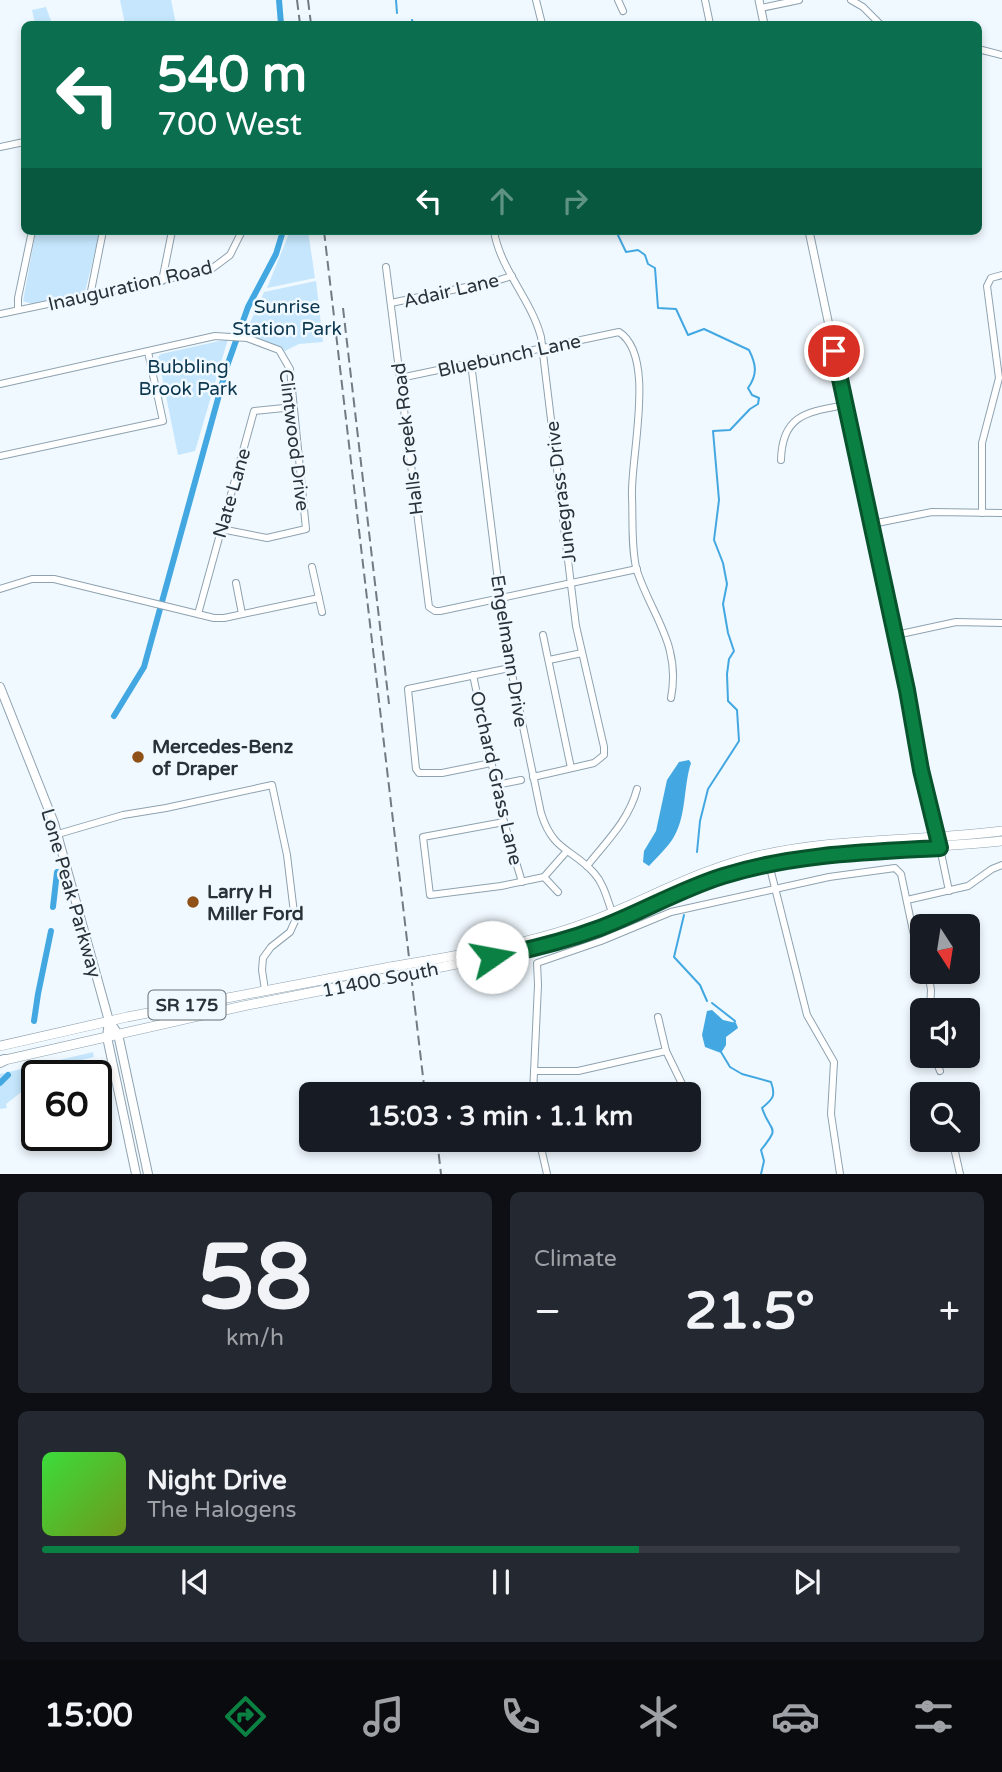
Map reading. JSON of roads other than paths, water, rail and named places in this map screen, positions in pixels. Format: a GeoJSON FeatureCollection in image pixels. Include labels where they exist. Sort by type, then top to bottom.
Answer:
{"type":"FeatureCollection","features":[{"type":"Feature","properties":{"kind":"main road","name":"Lone Peak Parkway"},"geometry":{"type":"LineString","coordinates":[[0,687],[58,834],[109,1021]]}},
{"type":"Feature","properties":{"kind":"main road","name":"11400 South"},"geometry":{"type":"LineString","coordinates":[[432,965],[565,931],[710,870],[767,854],[810,847],[1002,831]]}},
{"type":"Feature","properties":{"kind":"main road","name":"11400 South"},"geometry":{"type":"LineString","coordinates":[[0,1046],[265,990],[390,972],[563,941],[720,877],[769,863],[820,856],[1002,841]]}},
{"type":"Feature","properties":{"kind":"main road"},"geometry":{"type":"LineString","coordinates":[[563,941],[575,933],[610,919],[612,912]]}},
{"type":"Feature","properties":{"kind":"main road","name":"11400 South"},"geometry":{"type":"LineString","coordinates":[[1,1061],[390,972]]}},
{"type":"Feature","properties":{"kind":"main road"},"geometry":{"type":"LineString","coordinates":[[109,1021],[118,1034],[148,1174]]}},
{"type":"Feature","properties":{"kind":"main road"},"geometry":{"type":"LineString","coordinates":[[109,1021],[107,1037],[135,1174]]}},
{"type":"Feature","properties":{"kind":"street"},"geometry":{"type":"LineString","coordinates":[[536,0],[541,21]]}},
{"type":"Feature","properties":{"kind":"street"},"geometry":{"type":"LineString","coordinates":[[618,0],[623,11]]}},
{"type":"Feature","properties":{"kind":"street"},"geometry":{"type":"LineString","coordinates":[[705,0],[709,21]]}},
{"type":"Feature","properties":{"kind":"street"},"geometry":{"type":"LineString","coordinates":[[760,4],[799,0]]}},
{"type":"Feature","properties":{"kind":"street"},"geometry":{"type":"LineString","coordinates":[[851,0],[877,21]]}},
{"type":"Feature","properties":{"kind":"street"},"geometry":{"type":"LineString","coordinates":[[982,50],[1002,55]]}},
{"type":"Feature","properties":{"kind":"street"},"geometry":{"type":"LineString","coordinates":[[0,147],[21,143]]}},
{"type":"Feature","properties":{"kind":"street"},"geometry":{"type":"LineString","coordinates":[[19,310],[18,298],[31,235]]}},
{"type":"Feature","properties":{"kind":"street"},"geometry":{"type":"LineString","coordinates":[[90,296],[102,235]]}},
{"type":"Feature","properties":{"kind":"street"},"geometry":{"type":"LineString","coordinates":[[162,281],[171,235]]}},
{"type":"Feature","properties":{"kind":"street","name":"Inauguration Road"},"geometry":{"type":"LineString","coordinates":[[0,314],[203,272],[218,266],[234,249],[240,235]]}},
{"type":"Feature","properties":{"kind":"street","name":"Junegrass Drive"},"geometry":{"type":"LineString","coordinates":[[495,235],[497,246],[536,324],[542,348],[571,583],[582,653],[604,747],[604,755],[600,760],[570,768]]}},
{"type":"Feature","properties":{"kind":"street"},"geometry":{"type":"LineString","coordinates":[[810,235],[949,891]]}},
{"type":"Feature","properties":{"kind":"street","name":"Halls Creek Road"},"geometry":{"type":"LineString","coordinates":[[386,267],[427,603],[431,609],[440,611],[500,598]]}},
{"type":"Feature","properties":{"kind":"street"},"geometry":{"type":"LineString","coordinates":[[982,513],[982,443],[999,378],[987,289],[989,280],[1002,275]]}},
{"type":"Feature","properties":{"kind":"street","name":"Adair Lane"},"geometry":{"type":"LineString","coordinates":[[391,303],[512,276]]}},
{"type":"Feature","properties":{"kind":"street","name":"Bluebunch Lane"},"geometry":{"type":"LineString","coordinates":[[400,378],[619,332],[631,345],[636,361],[640,396],[631,484],[637,569]]}},
{"type":"Feature","properties":{"kind":"street","name":"Clintwood Drive"},"geometry":{"type":"LineString","coordinates":[[148,352],[215,336],[238,338],[279,349],[290,369],[306,529],[267,538],[221,529]]}},
{"type":"Feature","properties":{"kind":"street"},"geometry":{"type":"LineString","coordinates":[[0,384],[148,352],[163,421],[0,456]]}},
{"type":"Feature","properties":{"kind":"street","name":"Engelmann Drive"},"geometry":{"type":"LineString","coordinates":[[471,363],[510,668],[533,778],[546,828],[566,852],[587,866],[603,886],[612,912]]}},
{"type":"Feature","properties":{"kind":"street"},"geometry":{"type":"LineString","coordinates":[[781,460],[784,436],[797,419],[811,412],[845,405]]}},
{"type":"Feature","properties":{"kind":"street","name":"Nate Lane"},"geometry":{"type":"LineString","coordinates":[[198,614],[254,411],[294,407]]}},
{"type":"Feature","properties":{"kind":"street"},"geometry":{"type":"LineString","coordinates":[[872,524],[932,512],[1002,513]]}},
{"type":"Feature","properties":{"kind":"street"},"geometry":{"type":"LineString","coordinates":[[312,567],[322,612]]}},
{"type":"Feature","properties":{"kind":"street"},"geometry":{"type":"LineString","coordinates":[[500,598],[637,569],[671,650],[674,673],[671,698]]}},
{"type":"Feature","properties":{"kind":"street"},"geometry":{"type":"LineString","coordinates":[[0,590],[32,579],[54,579],[224,618],[319,598]]}},
{"type":"Feature","properties":{"kind":"street"},"geometry":{"type":"LineString","coordinates":[[236,583],[242,614]]}},
{"type":"Feature","properties":{"kind":"street"},"geometry":{"type":"LineString","coordinates":[[896,635],[956,622],[1002,623]]}},
{"type":"Feature","properties":{"kind":"street"},"geometry":{"type":"LineString","coordinates":[[533,778],[570,768],[543,635]]}},
{"type":"Feature","properties":{"kind":"street"},"geometry":{"type":"LineString","coordinates":[[549,660],[582,653]]}},
{"type":"Feature","properties":{"kind":"street"},"geometry":{"type":"LineString","coordinates":[[491,764],[442,773],[419,774],[416,769],[408,689],[510,668]]}},
{"type":"Feature","properties":{"kind":"street","name":"Orchard Grass Lane"},"geometry":{"type":"LineString","coordinates":[[473,675],[504,822],[522,882]]}},
{"type":"Feature","properties":{"kind":"street"},"geometry":{"type":"LineString","coordinates":[[496,785],[521,780]]}},
{"type":"Feature","properties":{"kind":"street"},"geometry":{"type":"LineString","coordinates":[[58,834],[123,815],[272,785],[287,855],[295,921],[290,932],[271,947],[263,958],[265,990]]}},
{"type":"Feature","properties":{"kind":"street"},"geometry":{"type":"LineString","coordinates":[[587,866],[624,819],[637,789]]}},
{"type":"Feature","properties":{"kind":"street"},"geometry":{"type":"LineString","coordinates":[[504,822],[423,837],[430,895],[544,877],[566,852]]}},
{"type":"Feature","properties":{"kind":"street"},"geometry":{"type":"LineString","coordinates":[[769,863],[807,1015],[834,1062],[831,1114],[840,1174]]}},
{"type":"Feature","properties":{"kind":"street"},"geometry":{"type":"LineString","coordinates":[[906,900],[968,886],[1002,865]]}},
{"type":"Feature","properties":{"kind":"street"},"geometry":{"type":"LineString","coordinates":[[534,1082],[537,963],[601,941],[671,912],[888,868],[901,874],[910,918]]}},
{"type":"Feature","properties":{"kind":"street"},"geometry":{"type":"LineString","coordinates":[[544,877],[558,892]]}},
{"type":"Feature","properties":{"kind":"street"},"geometry":{"type":"LineString","coordinates":[[658,1017],[666,1051],[681,1082]]}},
{"type":"Feature","properties":{"kind":"street"},"geometry":{"type":"LineString","coordinates":[[534,1071],[578,1071],[666,1051]]}},
{"type":"Feature","properties":{"kind":"street"},"geometry":{"type":"LineString","coordinates":[[542,1152],[547,1174]]}},
{"type":"Feature","properties":{"kind":"street"},"geometry":{"type":"LineString","coordinates":[[955,1152],[960,1174]]}},
{"type":"Feature","properties":{"kind":"water"},"geometry":{"type":"Polygon","coordinates":[[[689,760],[691,763],[677,831],[649,866],[643,862],[644,851],[656,831],[667,780],[679,762],[689,760]]]}},
{"type":"Feature","properties":{"kind":"water"},"geometry":{"type":"Polygon","coordinates":[[[712,1010],[723,1020],[736,1023],[738,1028],[726,1037],[726,1045],[721,1053],[705,1047],[702,1035],[707,1011],[712,1010]]]}},
{"type":"Feature","properties":{"kind":"waterway"},"geometry":{"type":"LineString","coordinates":[[279,0],[281,21]]}},
{"type":"Feature","properties":{"kind":"waterway"},"geometry":{"type":"LineString","coordinates":[[396,0],[397,13]]}},
{"type":"Feature","properties":{"kind":"waterway"},"geometry":{"type":"LineString","coordinates":[[114,716],[144,667],[227,366],[248,307],[276,254],[282,235]]}},
{"type":"Feature","properties":{"kind":"waterway"},"geometry":{"type":"LineString","coordinates":[[618,235],[626,252],[638,250],[645,255],[648,264],[655,268],[658,308],[676,309],[688,335],[704,329],[749,350],[755,369],[748,388],[752,395],[759,398],[758,404],[730,430],[713,431],[719,500],[714,540],[723,563],[727,584],[723,604],[734,651],[729,659],[727,674],[728,701],[737,710],[739,741],[708,789],[700,821],[697,852]]}},
{"type":"Feature","properties":{"kind":"waterway"},"geometry":{"type":"LineString","coordinates":[[53,907],[57,872]]}},
{"type":"Feature","properties":{"kind":"waterway"},"geometry":{"type":"LineString","coordinates":[[684,915],[674,957],[700,985],[707,1001]]}},
{"type":"Feature","properties":{"kind":"waterway"},"geometry":{"type":"LineString","coordinates":[[34,1021],[51,931]]}},
{"type":"Feature","properties":{"kind":"waterway"},"geometry":{"type":"LineString","coordinates":[[712,1003],[735,1021],[734,1024]]}},
{"type":"Feature","properties":{"kind":"waterway"},"geometry":{"type":"LineString","coordinates":[[721,1052],[730,1067],[742,1074],[771,1082],[772,1097],[762,1108],[772,1133],[761,1150],[764,1161],[761,1174]]}},
{"type":"Feature","properties":{"kind":"waterway"},"geometry":{"type":"LineString","coordinates":[[0,1083],[8,1075]]}},
{"type":"Feature","properties":{"kind":"railway"},"geometry":{"type":"LineString","coordinates":[[297,0],[300,21]]}},
{"type":"Feature","properties":{"kind":"railway"},"geometry":{"type":"LineString","coordinates":[[308,0],[311,21]]}},
{"type":"Feature","properties":{"kind":"railway"},"geometry":{"type":"LineString","coordinates":[[324,235],[424,1082]]}},
{"type":"Feature","properties":{"kind":"railway"},"geometry":{"type":"LineString","coordinates":[[343,308],[389,704]]}},
{"type":"Feature","properties":{"kind":"railway"},"geometry":{"type":"LineString","coordinates":[[438,1152],[441,1174]]}},
{"type":"Feature","properties":{"kind":"place","name":"Mercedes-Benz of Draper"},"geometry":{"type":"Point","coordinates":[138,757]}},
{"type":"Feature","properties":{"kind":"place","name":"Larry H Miller Ford"},"geometry":{"type":"Point","coordinates":[193,902]}},
{"type":"Feature","properties":{"kind":"park label","name":"Sunrise Station Park"},"geometry":{"type":"Point","coordinates":[287,317]}},
{"type":"Feature","properties":{"kind":"park label","name":"Bubbling Brook Park"},"geometry":{"type":"Point","coordinates":[188,377]}}]}
